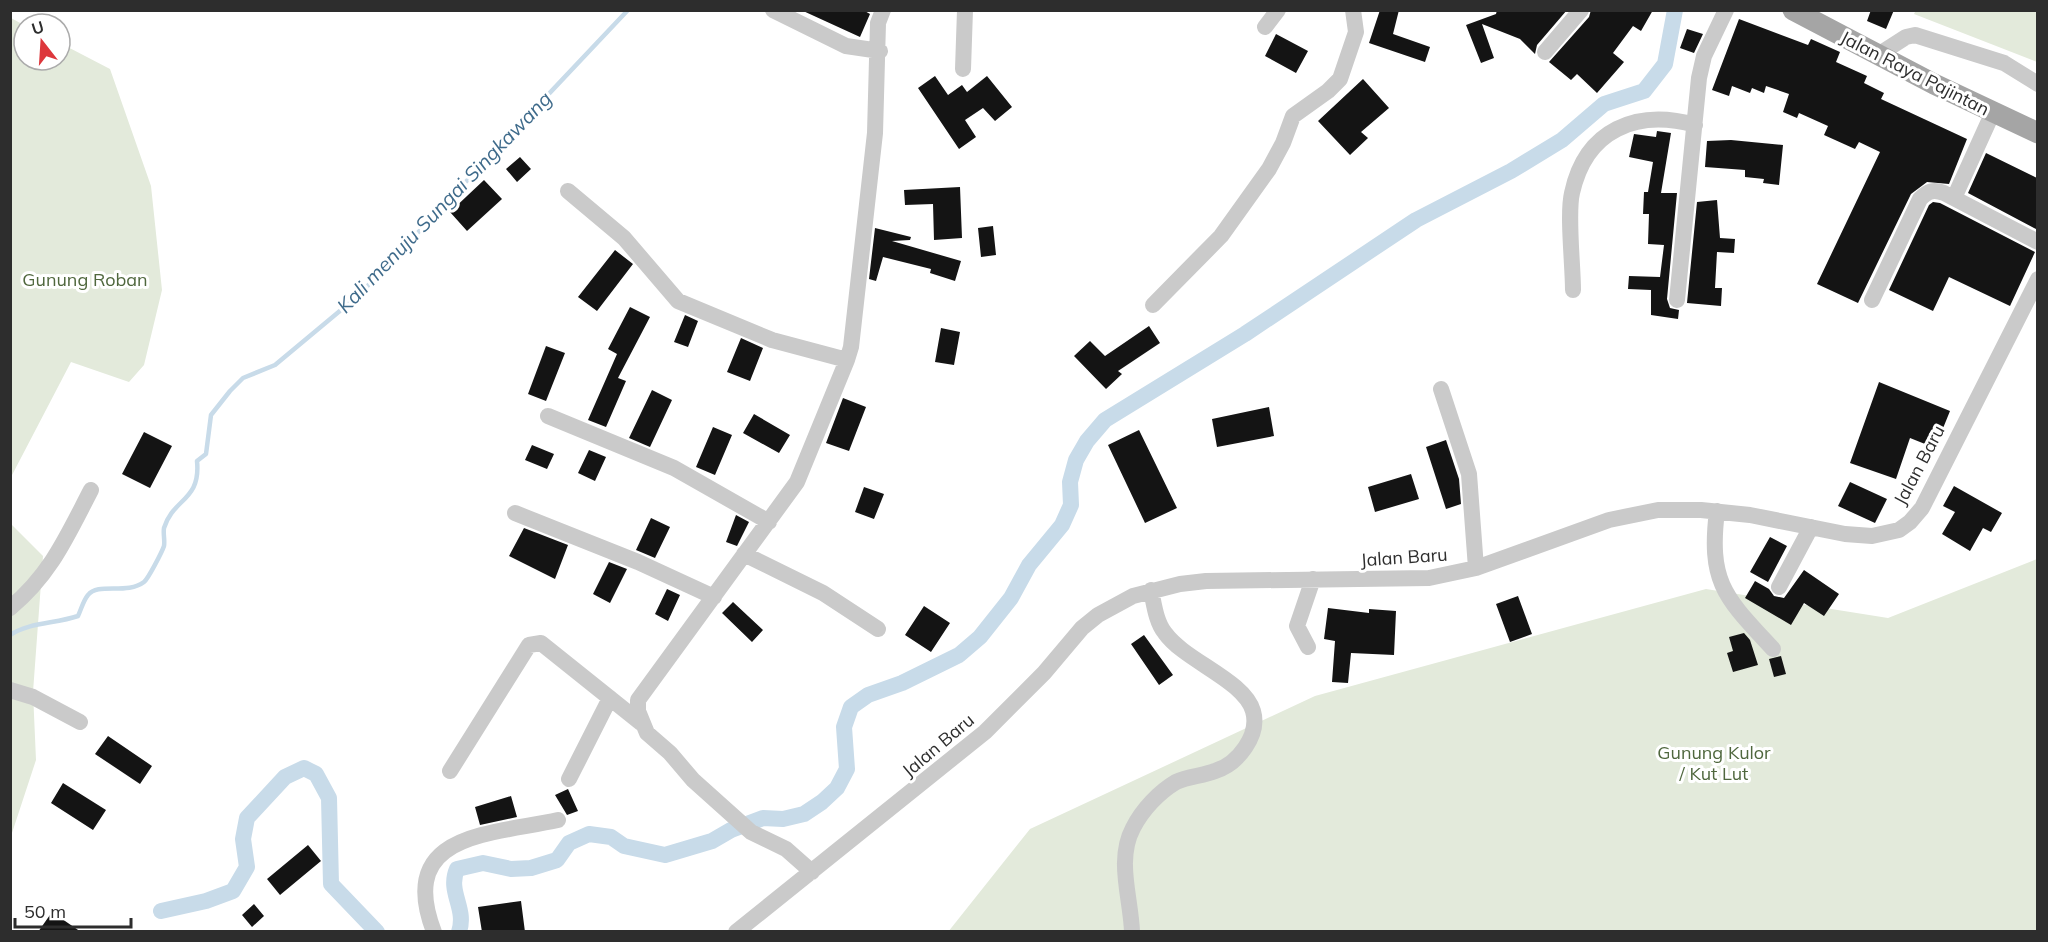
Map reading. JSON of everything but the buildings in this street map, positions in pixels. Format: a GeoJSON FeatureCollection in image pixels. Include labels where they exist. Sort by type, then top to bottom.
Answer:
{"type":"FeatureCollection","features":[{"type":"Feature","properties":{"kind":"main road","name":"Jalan Raya Pajintan"},"geometry":{"type":"LineString","coordinates":[[1793,10],[1878,55],[2037,133]]}},
{"type":"Feature","properties":{"kind":"street"},"geometry":{"type":"LineString","coordinates":[[772,10],[846,46],[879,51]]}},
{"type":"Feature","properties":{"kind":"street"},"geometry":{"type":"LineString","coordinates":[[641,723],[638,700],[797,482],[847,360],[851,347],[875,133],[878,23],[883,10]]}},
{"type":"Feature","properties":{"kind":"street"},"geometry":{"type":"LineString","coordinates":[[963,69],[965,10]]}},
{"type":"Feature","properties":{"kind":"street"},"geometry":{"type":"LineString","coordinates":[[1265,27],[1278,10]]}},
{"type":"Feature","properties":{"kind":"street"},"geometry":{"type":"LineString","coordinates":[[1153,305],[1221,236],[1269,169],[1283,143],[1293,116],[1328,91],[1340,78],[1347,66],[1356,32],[1353,10]]}},
{"type":"Feature","properties":{"kind":"street"},"geometry":{"type":"LineString","coordinates":[[1545,52],[1581,10]]}},
{"type":"Feature","properties":{"kind":"street"},"geometry":{"type":"LineString","coordinates":[[1677,300],[1699,78],[1704,56],[1726,10]]}},
{"type":"Feature","properties":{"kind":"street"},"geometry":{"type":"LineString","coordinates":[[1878,55],[1906,37],[1915,35],[2004,63],[2037,84]]}},
{"type":"Feature","properties":{"kind":"street"},"geometry":{"type":"LineString","coordinates":[[1954,198],[1992,112]]}},
{"type":"Feature","properties":{"kind":"street"},"geometry":{"type":"LineString","coordinates":[[1573,290],[1571,194],[1583,160],[1604,136],[1619,126],[1659,118],[1695,125]]}},
{"type":"Feature","properties":{"kind":"street"},"geometry":{"type":"LineString","coordinates":[[1872,300],[1920,199],[1926,192],[1935,190],[1954,198],[2037,242]]}},
{"type":"Feature","properties":{"kind":"street"},"geometry":{"type":"LineString","coordinates":[[568,191],[624,238],[678,301],[772,340],[847,360]]}},
{"type":"Feature","properties":{"kind":"street","name":"Jalan Baru"},"geometry":{"type":"LineString","coordinates":[[736,932],[985,732],[1044,673],[1082,628],[1114,604],[1151,590],[1206,581],[1313,579],[1374,581],[1429,578],[1476,568],[1609,520],[1658,510],[1717,511],[1872,536],[1885,535],[1910,522],[1922,508],[2037,279]]}},
{"type":"Feature","properties":{"kind":"street"},"geometry":{"type":"LineString","coordinates":[[1441,389],[1469,474],[1476,568]]}},
{"type":"Feature","properties":{"kind":"street"},"geometry":{"type":"LineString","coordinates":[[548,416],[674,468],[769,522]]}},
{"type":"Feature","properties":{"kind":"street"},"geometry":{"type":"LineString","coordinates":[[10,608],[34,588],[57,554],[91,490]]}},
{"type":"Feature","properties":{"kind":"street"},"geometry":{"type":"LineString","coordinates":[[1717,511],[1713,543],[1715,563],[1728,600],[1773,649]]}},
{"type":"Feature","properties":{"kind":"street"},"geometry":{"type":"LineString","coordinates":[[515,513],[638,562],[714,597]]}},
{"type":"Feature","properties":{"kind":"street"},"geometry":{"type":"LineString","coordinates":[[1779,587],[1811,527]]}},
{"type":"Feature","properties":{"kind":"street"},"geometry":{"type":"LineString","coordinates":[[744,554],[823,593],[878,629]]}},
{"type":"Feature","properties":{"kind":"street"},"geometry":{"type":"LineString","coordinates":[[1308,647],[1297,626],[1313,579]]}},
{"type":"Feature","properties":{"kind":"street"},"geometry":{"type":"LineString","coordinates":[[1132,932],[1124,865],[1125,852],[1133,829],[1158,795],[1178,781],[1216,771],[1232,761],[1250,741],[1254,720],[1249,702],[1237,690],[1190,657],[1164,632],[1151,590]]}},
{"type":"Feature","properties":{"kind":"street"},"geometry":{"type":"LineString","coordinates":[[450,771],[529,645],[535,642],[541,643],[641,723],[647,733],[735,820],[750,832],[786,849],[812,872]]}},
{"type":"Feature","properties":{"kind":"street"},"geometry":{"type":"LineString","coordinates":[[10,690],[33,697],[80,722]]}},
{"type":"Feature","properties":{"kind":"street"},"geometry":{"type":"LineString","coordinates":[[568,778],[610,698]]}},
{"type":"Feature","properties":{"kind":"street"},"geometry":{"type":"LineString","coordinates":[[434,931],[426,910],[424,887],[430,865],[443,850],[464,840],[558,820]]}},
{"type":"Feature","properties":{"kind":"green space"},"geometry":{"type":"Polygon","coordinates":[[[1916,10],[2037,11],[2037,62],[1914,14],[1916,10]]]}},
{"type":"Feature","properties":{"kind":"green space","name":"Gunung Roban"},"geometry":{"type":"Polygon","coordinates":[[[11,18],[12,72],[72,72],[72,49],[110,69],[151,186],[162,290],[144,365],[129,382],[71,362],[11,477],[11,18]]]}},
{"type":"Feature","properties":{"kind":"green space"},"geometry":{"type":"Polygon","coordinates":[[[11,524],[43,556],[33,692],[36,760],[11,836],[11,524]]]}},
{"type":"Feature","properties":{"kind":"green space","name":"Gunung Kulor / Kut Lut"},"geometry":{"type":"Polygon","coordinates":[[[2037,559],[2037,931],[948,932],[1030,829],[1315,696],[1706,589],[1888,618],[2037,559]]]}},
{"type":"Feature","properties":{"kind":"waterway","name":"Kali menuju Sungai Singkawang"},"geometry":{"type":"LineString","coordinates":[[10,635],[34,625],[78,616],[86,597],[93,591],[129,588],[144,582],[164,546],[164,528],[168,518],[191,492],[195,484],[197,461],[206,454],[211,415],[230,391],[243,378],[275,365],[359,295],[628,10]]}},
{"type":"Feature","properties":{"kind":"waterway"},"geometry":{"type":"LineString","coordinates":[[459,932],[461,915],[454,885],[457,869],[483,863],[511,869],[531,868],[557,860],[569,843],[589,834],[611,837],[624,846],[665,855],[712,841],[731,830],[763,818],[783,819],[804,814],[822,802],[837,788],[847,769],[844,727],[851,707],[868,695],[902,683],[959,655],[980,637],[1011,598],[1029,565],[1062,525],[1071,505],[1070,482],[1076,460],[1087,441],[1105,420],[1245,334],[1416,220],[1511,171],[1562,140],[1604,104],[1644,91],[1665,64],[1675,10]]}},
{"type":"Feature","properties":{"kind":"waterway"},"geometry":{"type":"LineString","coordinates":[[161,911],[206,901],[233,891],[247,867],[243,839],[247,818],[285,777],[304,768],[316,774],[329,798],[331,884],[377,932]]}}]}
